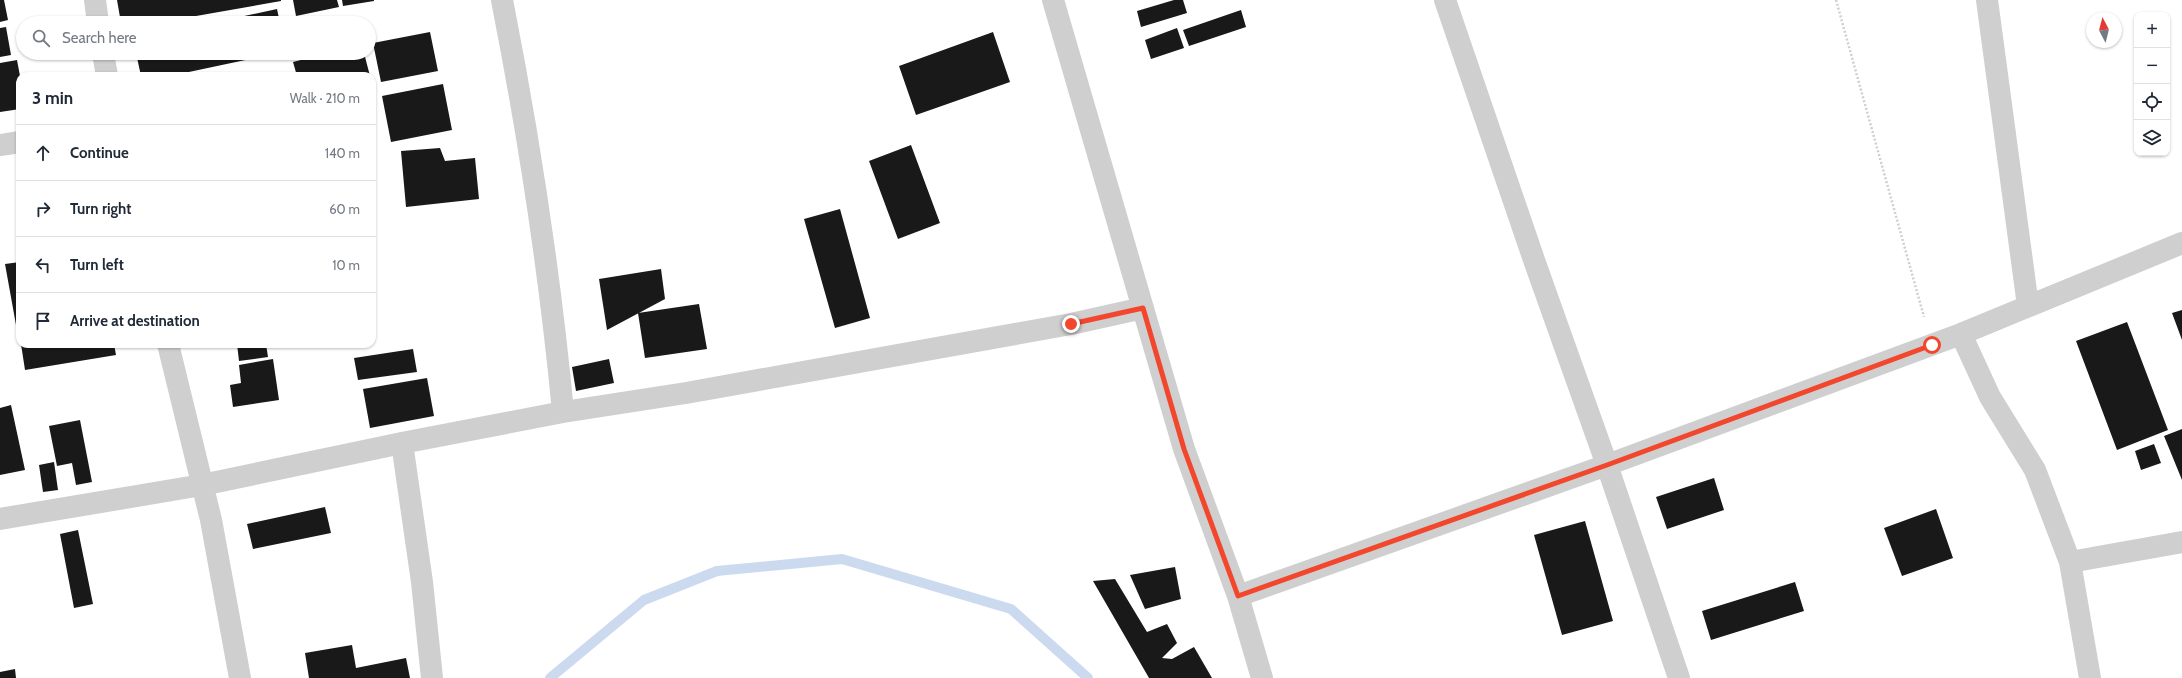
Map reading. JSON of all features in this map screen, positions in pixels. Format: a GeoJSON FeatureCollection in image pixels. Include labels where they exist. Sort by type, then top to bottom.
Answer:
{"type":"FeatureCollection","features":[{"type":"Feature","properties":{"kind":"street"},"geometry":{"type":"LineString","coordinates":[[95,0],[97,16]]}},
{"type":"Feature","properties":{"kind":"street"},"geometry":{"type":"LineString","coordinates":[[502,0],[533,170],[547,264],[563,412]]}},
{"type":"Feature","properties":{"kind":"street"},"geometry":{"type":"LineString","coordinates":[[1053,0],[1184,449],[1238,596],[1262,678]]}},
{"type":"Feature","properties":{"kind":"street"},"geometry":{"type":"LineString","coordinates":[[1445,0],[1534,260],[1607,465],[1679,678]]}},
{"type":"Feature","properties":{"kind":"street"},"geometry":{"type":"LineString","coordinates":[[1987,0],[2028,306]]}},
{"type":"Feature","properties":{"kind":"street"},"geometry":{"type":"LineString","coordinates":[[104,60],[106,72]]}},
{"type":"Feature","properties":{"kind":"street"},"geometry":{"type":"LineString","coordinates":[[0,145],[16,143]]}},
{"type":"Feature","properties":{"kind":"street"},"geometry":{"type":"LineString","coordinates":[[1238,596],[1607,465],[1932,345],[2182,243]]}},
{"type":"Feature","properties":{"kind":"street"},"geometry":{"type":"LineString","coordinates":[[0,519],[202,485],[402,443],[563,412],[686,393],[1071,324],[1143,308]]}},
{"type":"Feature","properties":{"kind":"street"},"geometry":{"type":"LineString","coordinates":[[1961,334],[1990,396],[2034,470],[2070,562],[2090,678]]}},
{"type":"Feature","properties":{"kind":"street"},"geometry":{"type":"LineString","coordinates":[[169,348],[211,520],[240,678]]}},
{"type":"Feature","properties":{"kind":"street"},"geometry":{"type":"LineString","coordinates":[[402,443],[422,582],[432,678]]}},
{"type":"Feature","properties":{"kind":"street"},"geometry":{"type":"LineString","coordinates":[[2070,562],[2182,542]]}},
{"type":"Feature","properties":{"kind":"path"},"geometry":{"type":"LineString","coordinates":[[1836,0],[1932,345]]}},
{"type":"Feature","properties":{"kind":"building"},"geometry":{"type":"Polygon","coordinates":[[[0,0],[4,0],[8,20],[0,22],[0,0]]]}},
{"type":"Feature","properties":{"kind":"building"},"geometry":{"type":"Polygon","coordinates":[[[117,0],[281,0],[196,16],[120,16],[117,0]]]}},
{"type":"Feature","properties":{"kind":"building"},"geometry":{"type":"Polygon","coordinates":[[[293,0],[337,0],[339,7],[296,16],[293,0]]]}},
{"type":"Feature","properties":{"kind":"building"},"geometry":{"type":"Polygon","coordinates":[[[342,0],[374,0],[374,1],[343,6],[342,0]]]}},
{"type":"Feature","properties":{"kind":"building"},"geometry":{"type":"Polygon","coordinates":[[[1174,0],[1183,0],[1187,13],[1141,27],[1137,11],[1174,0]]]}},
{"type":"Feature","properties":{"kind":"building"},"geometry":{"type":"Polygon","coordinates":[[[277,9],[278,16],[244,16],[277,9]]]}},
{"type":"Feature","properties":{"kind":"building"},"geometry":{"type":"Polygon","coordinates":[[[1241,10],[1246,27],[1189,46],[1183,30],[1241,10]]]}},
{"type":"Feature","properties":{"kind":"building"},"geometry":{"type":"Polygon","coordinates":[[[6,27],[11,55],[0,57],[0,28],[6,27]]]}},
{"type":"Feature","properties":{"kind":"building"},"geometry":{"type":"Polygon","coordinates":[[[1177,28],[1184,48],[1151,59],[1145,40],[1177,28]]]}},
{"type":"Feature","properties":{"kind":"building"},"geometry":{"type":"Polygon","coordinates":[[[430,32],[438,71],[381,82],[376,58],[376,42],[430,32]]]}},
{"type":"Feature","properties":{"kind":"building"},"geometry":{"type":"Polygon","coordinates":[[[993,32],[1010,82],[916,115],[899,66],[993,32]]]}},
{"type":"Feature","properties":{"kind":"building"},"geometry":{"type":"Polygon","coordinates":[[[17,60],[19,72],[16,72],[16,110],[0,112],[0,63],[17,60]]]}},
{"type":"Feature","properties":{"kind":"building"},"geometry":{"type":"Polygon","coordinates":[[[138,60],[246,60],[189,72],[140,72],[138,60]]]}},
{"type":"Feature","properties":{"kind":"building"},"geometry":{"type":"Polygon","coordinates":[[[301,60],[366,60],[369,72],[296,72],[293,62],[301,60]]]}},
{"type":"Feature","properties":{"kind":"building"},"geometry":{"type":"Polygon","coordinates":[[[443,84],[452,130],[391,142],[382,96],[443,84]]]}},
{"type":"Feature","properties":{"kind":"building"},"geometry":{"type":"Polygon","coordinates":[[[911,145],[940,223],[898,239],[869,161],[911,145]]]}},
{"type":"Feature","properties":{"kind":"building"},"geometry":{"type":"Polygon","coordinates":[[[440,148],[445,161],[475,158],[479,199],[406,207],[401,151],[440,148]]]}},
{"type":"Feature","properties":{"kind":"building"},"geometry":{"type":"Polygon","coordinates":[[[840,209],[870,318],[835,328],[804,219],[840,209]]]}},
{"type":"Feature","properties":{"kind":"building"},"geometry":{"type":"Polygon","coordinates":[[[16,263],[16,325],[5,264],[16,263]]]}},
{"type":"Feature","properties":{"kind":"building"},"geometry":{"type":"Polygon","coordinates":[[[661,269],[665,299],[607,330],[599,279],[661,269]]]}},
{"type":"Feature","properties":{"kind":"building"},"geometry":{"type":"Polygon","coordinates":[[[699,304],[707,349],[645,358],[638,313],[699,304]]]}},
{"type":"Feature","properties":{"kind":"building"},"geometry":{"type":"Polygon","coordinates":[[[2182,310],[2182,340],[2172,313],[2182,310]]]}},
{"type":"Feature","properties":{"kind":"building"},"geometry":{"type":"Polygon","coordinates":[[[2127,322],[2168,430],[2117,450],[2076,341],[2127,322]]]}},
{"type":"Feature","properties":{"kind":"building"},"geometry":{"type":"Polygon","coordinates":[[[22,348],[115,348],[116,355],[25,370],[22,348]]]}},
{"type":"Feature","properties":{"kind":"building"},"geometry":{"type":"Polygon","coordinates":[[[237,348],[267,348],[268,357],[239,361],[237,348]]]}},
{"type":"Feature","properties":{"kind":"building"},"geometry":{"type":"Polygon","coordinates":[[[413,349],[417,372],[358,380],[354,358],[413,349]]]}},
{"type":"Feature","properties":{"kind":"building"},"geometry":{"type":"Polygon","coordinates":[[[273,359],[279,400],[233,407],[230,385],[241,383],[239,365],[273,359]]]}},
{"type":"Feature","properties":{"kind":"building"},"geometry":{"type":"Polygon","coordinates":[[[609,359],[614,383],[576,391],[572,367],[609,359]]]}},
{"type":"Feature","properties":{"kind":"building"},"geometry":{"type":"Polygon","coordinates":[[[427,378],[434,416],[370,428],[363,389],[427,378]]]}},
{"type":"Feature","properties":{"kind":"building"},"geometry":{"type":"Polygon","coordinates":[[[11,405],[25,470],[0,475],[0,408],[11,405]]]}},
{"type":"Feature","properties":{"kind":"building"},"geometry":{"type":"Polygon","coordinates":[[[80,420],[92,482],[76,485],[72,463],[57,466],[49,426],[80,420]]]}},
{"type":"Feature","properties":{"kind":"building"},"geometry":{"type":"Polygon","coordinates":[[[2182,429],[2182,480],[2164,436],[2182,429]]]}},
{"type":"Feature","properties":{"kind":"building"},"geometry":{"type":"Polygon","coordinates":[[[2154,444],[2161,463],[2141,470],[2135,451],[2154,444]]]}},
{"type":"Feature","properties":{"kind":"building"},"geometry":{"type":"Polygon","coordinates":[[[54,462],[58,490],[43,492],[39,465],[54,462]]]}},
{"type":"Feature","properties":{"kind":"building"},"geometry":{"type":"Polygon","coordinates":[[[1714,478],[1724,510],[1667,529],[1656,497],[1714,478]]]}},
{"type":"Feature","properties":{"kind":"building"},"geometry":{"type":"Polygon","coordinates":[[[325,507],[331,533],[253,549],[247,524],[325,507]]]}},
{"type":"Feature","properties":{"kind":"building"},"geometry":{"type":"Polygon","coordinates":[[[1936,509],[1953,558],[1902,576],[1884,528],[1936,509]]]}},
{"type":"Feature","properties":{"kind":"building"},"geometry":{"type":"Polygon","coordinates":[[[1585,521],[1613,621],[1562,635],[1534,535],[1585,521]]]}},
{"type":"Feature","properties":{"kind":"building"},"geometry":{"type":"Polygon","coordinates":[[[78,530],[93,604],[74,608],[60,534],[78,530]]]}},
{"type":"Feature","properties":{"kind":"building"},"geometry":{"type":"Polygon","coordinates":[[[1175,567],[1181,599],[1145,609],[1130,575],[1175,567]]]}},
{"type":"Feature","properties":{"kind":"building"},"geometry":{"type":"Polygon","coordinates":[[[1115,579],[1147,632],[1167,624],[1177,643],[1162,658],[1172,659],[1194,647],[1212,678],[1149,678],[1093,581],[1115,579]]]}},
{"type":"Feature","properties":{"kind":"building"},"geometry":{"type":"Polygon","coordinates":[[[1795,582],[1804,611],[1711,640],[1702,611],[1795,582]]]}},
{"type":"Feature","properties":{"kind":"building"},"geometry":{"type":"Polygon","coordinates":[[[352,645],[356,668],[406,658],[410,678],[309,678],[305,653],[352,645]]]}},
{"type":"Feature","properties":{"kind":"building"},"geometry":{"type":"Polygon","coordinates":[[[15,669],[16,678],[0,678],[0,672],[15,669]]]}},
{"type":"Feature","properties":{"kind":"waterway"},"geometry":{"type":"LineString","coordinates":[[550,678],[644,600],[717,571],[842,559],[1011,609],[1088,678]]}},
{"type":"Feature","properties":{"kind":"route"},"geometry":{"type":"LineString","coordinates":[[1071,324],[1143,308],[1184,449],[1238,596],[1607,465],[1932,345]]}}]}
